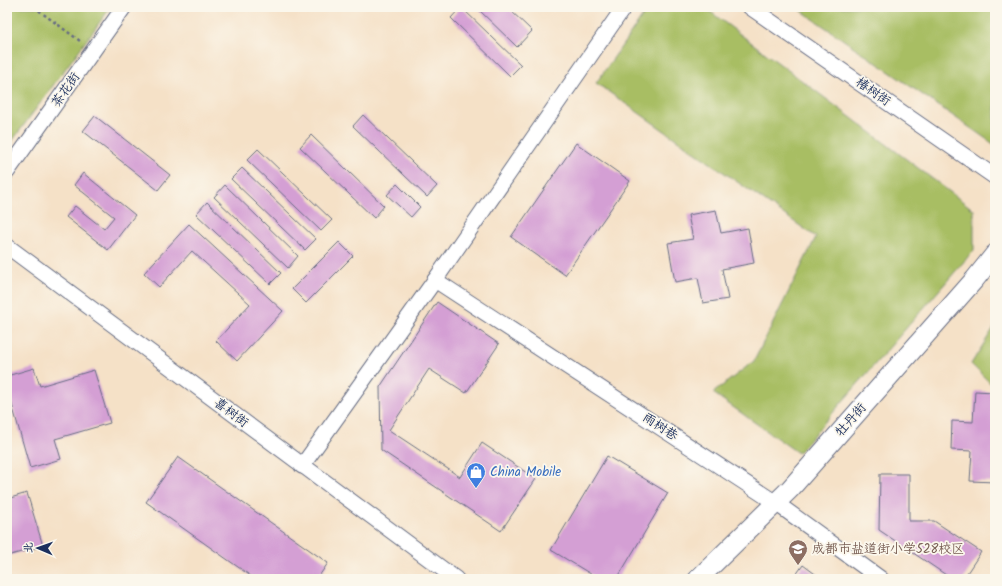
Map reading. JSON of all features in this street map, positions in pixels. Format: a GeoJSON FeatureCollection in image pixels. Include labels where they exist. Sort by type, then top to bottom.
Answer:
{"type":"FeatureCollection","features":[{"type":"Feature","properties":{"kind":"street","name":"茶花街"},"geometry":{"type":"LineString","coordinates":[[7,172],[124,7]]}},
{"type":"Feature","properties":{"kind":"street"},"geometry":{"type":"LineString","coordinates":[[302,466],[435,280],[624,7]]}},
{"type":"Feature","properties":{"kind":"street","name":"椿树街"},"geometry":{"type":"LineString","coordinates":[[750,7],[995,177]]}},
{"type":"Feature","properties":{"kind":"street","name":"喜树街"},"geometry":{"type":"LineString","coordinates":[[7,246],[456,579]]}},
{"type":"Feature","properties":{"kind":"street","name":"牡丹街"},"geometry":{"type":"LineString","coordinates":[[698,579],[776,503],[970,285],[995,254]]}},
{"type":"Feature","properties":{"kind":"street","name":"雨树巷"},"geometry":{"type":"LineString","coordinates":[[435,280],[776,503],[881,579]]}},
{"type":"Feature","properties":{"kind":"path"},"geometry":{"type":"LineString","coordinates":[[34,7],[84,44]]}},
{"type":"Feature","properties":{"kind":"green space"},"geometry":{"type":"Polygon","coordinates":[[[7,7],[111,7],[7,148],[7,7]]]}},
{"type":"Feature","properties":{"kind":"green space"},"geometry":{"type":"Polygon","coordinates":[[[649,7],[704,7],[974,210],[974,250],[798,453],[713,393],[754,361],[816,237],[596,83],[649,7]]]}},
{"type":"Feature","properties":{"kind":"green space"},"geometry":{"type":"Polygon","coordinates":[[[796,7],[995,7],[995,145],[796,7]]]}},
{"type":"Feature","properties":{"kind":"green space"},"geometry":{"type":"Polygon","coordinates":[[[995,326],[995,388],[971,364],[995,326]]]}},
{"type":"Feature","properties":{"kind":"building"},"geometry":{"type":"Polygon","coordinates":[[[461,7],[521,65],[510,76],[451,18],[461,7]]]}},
{"type":"Feature","properties":{"kind":"building"},"geometry":{"type":"Polygon","coordinates":[[[476,7],[507,7],[532,31],[517,47],[476,7]]]}},
{"type":"Feature","properties":{"kind":"building"},"geometry":{"type":"Polygon","coordinates":[[[363,115],[437,186],[427,197],[353,126],[363,115]]]}},
{"type":"Feature","properties":{"kind":"building"},"geometry":{"type":"Polygon","coordinates":[[[95,116],[170,175],[158,190],[83,131],[95,116]]]}},
{"type":"Feature","properties":{"kind":"building"},"geometry":{"type":"Polygon","coordinates":[[[311,135],[384,206],[374,218],[300,147],[311,135]]]}},
{"type":"Feature","properties":{"kind":"building"},"geometry":{"type":"Polygon","coordinates":[[[576,143],[630,181],[565,275],[511,237],[576,143]]]}},
{"type":"Feature","properties":{"kind":"building"},"geometry":{"type":"Polygon","coordinates":[[[258,149],[332,220],[321,231],[247,160],[258,149]]]}},
{"type":"Feature","properties":{"kind":"building"},"geometry":{"type":"Polygon","coordinates":[[[242,168],[316,239],[305,250],[231,179],[242,168]]]}},
{"type":"Feature","properties":{"kind":"building"},"geometry":{"type":"Polygon","coordinates":[[[83,173],[135,215],[108,250],[66,217],[75,206],[104,229],[114,217],[74,185],[83,173]]]}},
{"type":"Feature","properties":{"kind":"building"},"geometry":{"type":"Polygon","coordinates":[[[397,184],[420,207],[411,217],[387,195],[397,184]]]}},
{"type":"Feature","properties":{"kind":"building"},"geometry":{"type":"Polygon","coordinates":[[[225,185],[298,256],[288,268],[214,197],[225,185]]]}},
{"type":"Feature","properties":{"kind":"building"},"geometry":{"type":"Polygon","coordinates":[[[207,202],[281,273],[270,284],[196,214],[207,202]]]}},
{"type":"Feature","properties":{"kind":"building"},"geometry":{"type":"Polygon","coordinates":[[[716,210],[721,233],[748,228],[754,263],[722,269],[728,299],[703,303],[698,278],[675,282],[668,243],[693,239],[688,215],[716,210]]]}},
{"type":"Feature","properties":{"kind":"building"},"geometry":{"type":"Polygon","coordinates":[[[189,224],[283,311],[237,361],[216,341],[250,304],[192,251],[159,287],[144,273],[189,224]]]}},
{"type":"Feature","properties":{"kind":"building"},"geometry":{"type":"Polygon","coordinates":[[[339,242],[353,256],[306,303],[292,289],[339,242]]]}},
{"type":"Feature","properties":{"kind":"building"},"geometry":{"type":"Polygon","coordinates":[[[437,302],[499,344],[466,393],[429,369],[389,430],[460,477],[482,443],[536,479],[501,531],[381,450],[380,387],[437,302]]]}},
{"type":"Feature","properties":{"kind":"building"},"geometry":{"type":"Polygon","coordinates":[[[34,368],[40,386],[94,370],[110,423],[55,439],[61,459],[30,468],[7,387],[7,376],[34,368]]]}},
{"type":"Feature","properties":{"kind":"building"},"geometry":{"type":"Polygon","coordinates":[[[975,391],[995,392],[995,482],[970,481],[972,451],[951,450],[952,421],[973,422],[975,391]]]}},
{"type":"Feature","properties":{"kind":"building"},"geometry":{"type":"Polygon","coordinates":[[[607,456],[668,493],[617,579],[599,579],[551,550],[607,456]]]}},
{"type":"Feature","properties":{"kind":"building"},"geometry":{"type":"Polygon","coordinates":[[[178,457],[328,563],[317,579],[255,579],[146,502],[178,457]]]}},
{"type":"Feature","properties":{"kind":"building"},"geometry":{"type":"Polygon","coordinates":[[[880,474],[909,474],[909,521],[934,521],[981,552],[963,579],[952,579],[879,530],[880,474]]]}},
{"type":"Feature","properties":{"kind":"building"},"geometry":{"type":"Polygon","coordinates":[[[27,493],[43,546],[7,556],[7,499],[27,493]]]}},
{"type":"Feature","properties":{"kind":"building"},"geometry":{"type":"Polygon","coordinates":[[[803,565],[822,579],[793,579],[803,565]]]}},
{"type":"Feature","properties":{"kind":"place","name":"China Mobile"},"geometry":{"type":"Point","coordinates":[476,489]}},
{"type":"Feature","properties":{"kind":"place","name":"成都市盐道街小学528校区"},"geometry":{"type":"Point","coordinates":[798,566]}}]}
